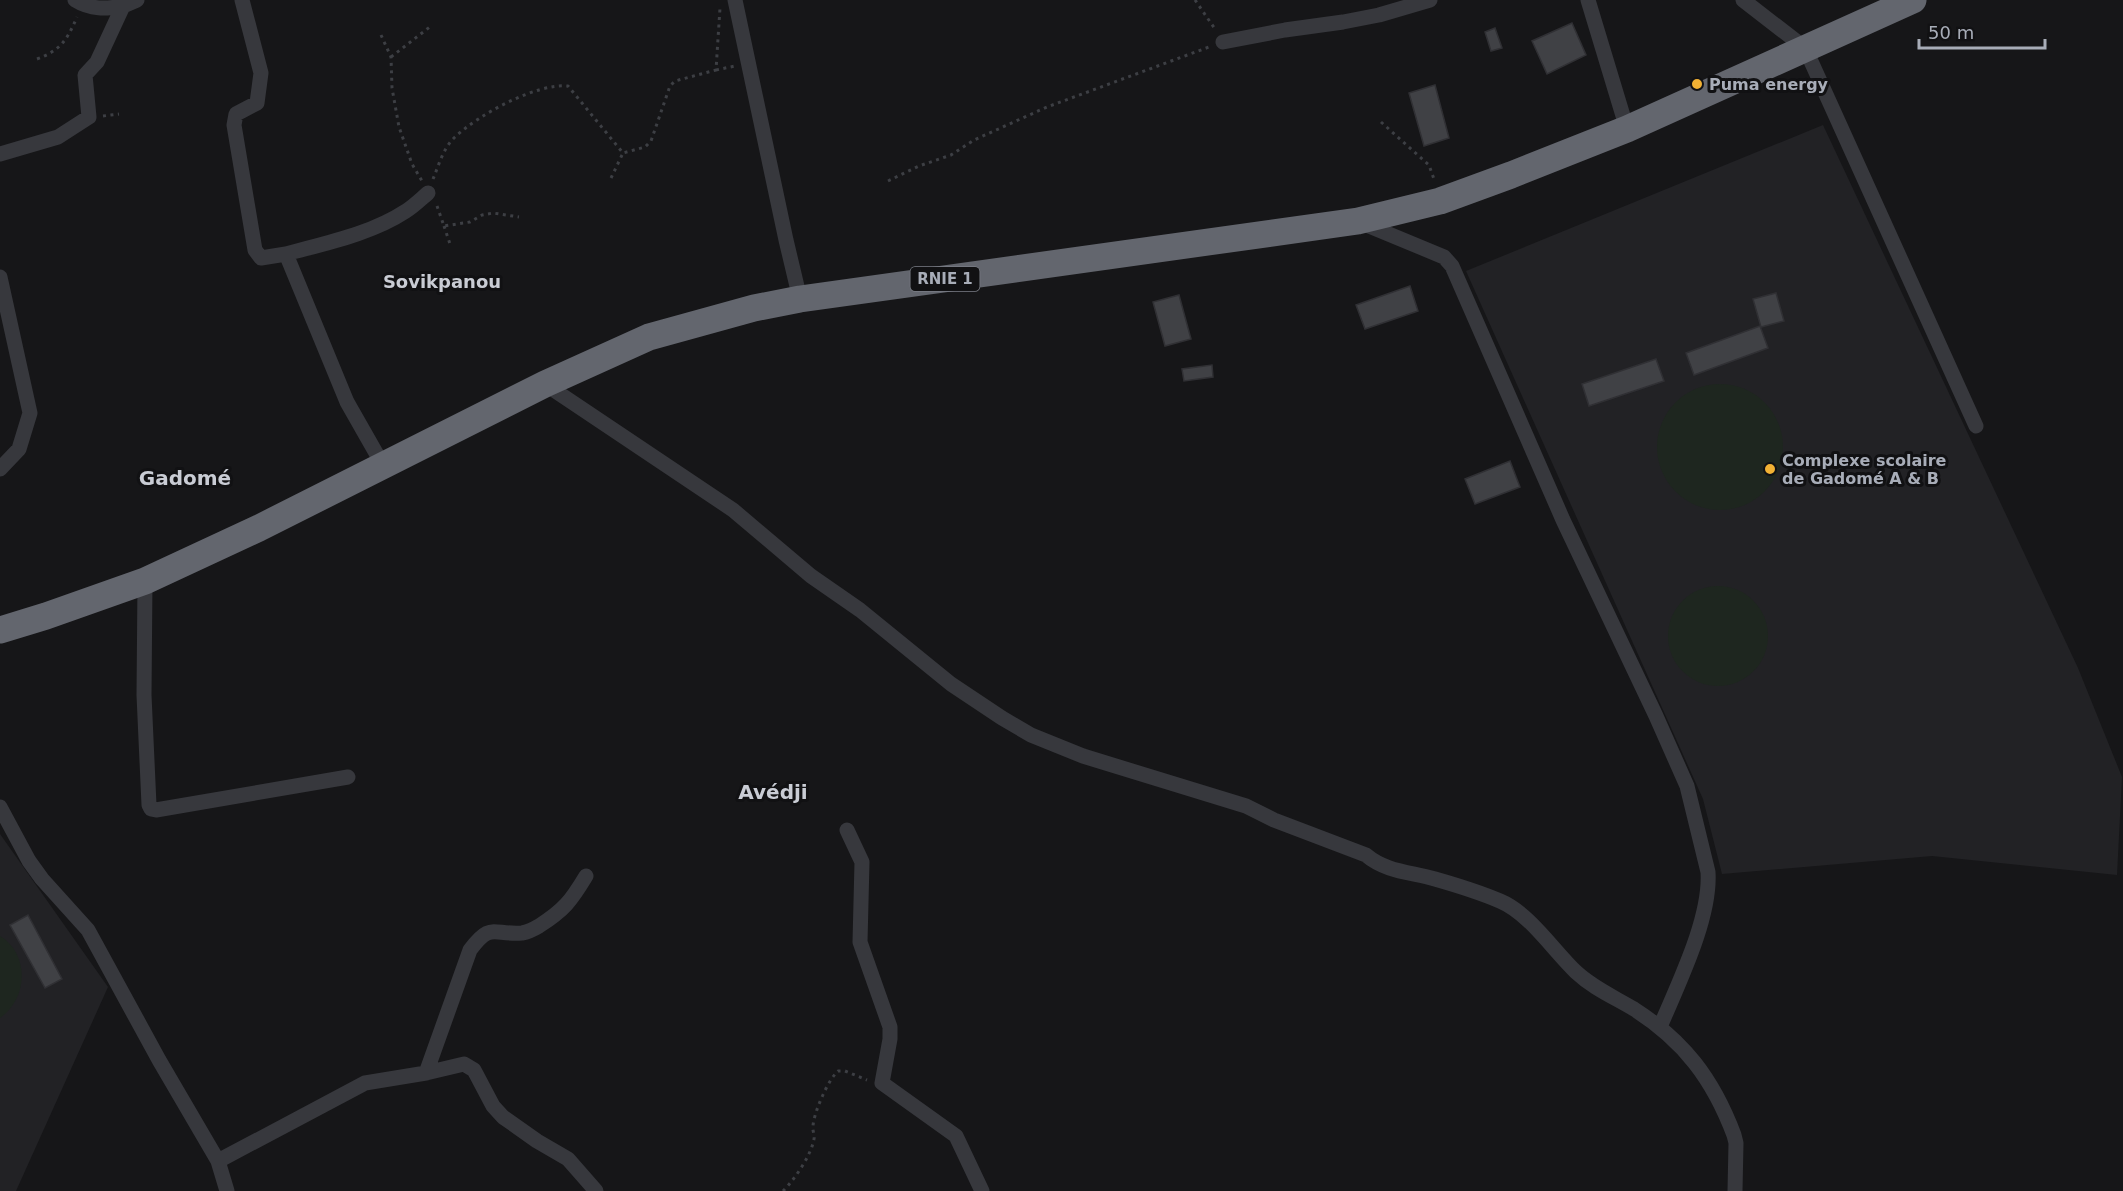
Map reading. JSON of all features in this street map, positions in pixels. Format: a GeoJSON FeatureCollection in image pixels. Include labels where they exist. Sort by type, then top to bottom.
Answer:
{"type":"FeatureCollection","features":[{"type":"Feature","properties":{"kind":"highway","name":"RNIE 1"},"geometry":{"type":"LineString","coordinates":[[0,630],[144,581],[259,528],[545,384],[649,337],[754,308],[800,299],[1358,221],[1440,201],[1627,129],[1913,0]]}},
{"type":"Feature","properties":{"kind":"street"},"geometry":{"type":"LineString","coordinates":[[79,2],[102,9],[123,6],[137,0]]}},
{"type":"Feature","properties":{"kind":"street"},"geometry":{"type":"LineString","coordinates":[[242,0],[261,72],[257,102],[236,114],[234,120],[246,205],[258,255],[261,258],[286,254],[348,237],[405,211],[428,193]]}},
{"type":"Feature","properties":{"kind":"street"},"geometry":{"type":"LineString","coordinates":[[735,0],[800,299]]}},
{"type":"Feature","properties":{"kind":"street"},"geometry":{"type":"LineString","coordinates":[[1223,42],[1379,15],[1430,0]]}},
{"type":"Feature","properties":{"kind":"street"},"geometry":{"type":"LineString","coordinates":[[1588,0],[1627,129]]}},
{"type":"Feature","properties":{"kind":"street"},"geometry":{"type":"LineString","coordinates":[[1743,0],[1805,48],[1976,426]]}},
{"type":"Feature","properties":{"kind":"street"},"geometry":{"type":"LineString","coordinates":[[0,154],[58,137],[89,117],[85,75],[97,62],[123,6]]}},
{"type":"Feature","properties":{"kind":"street"},"geometry":{"type":"LineString","coordinates":[[1358,221],[1444,257],[1452,266],[1563,520],[1687,786],[1708,872],[1709,887],[1690,956],[1659,1027]]}},
{"type":"Feature","properties":{"kind":"street"},"geometry":{"type":"LineString","coordinates":[[286,254],[347,402],[384,466]]}},
{"type":"Feature","properties":{"kind":"street"},"geometry":{"type":"LineString","coordinates":[[0,277],[30,413],[19,449],[0,469]]}},
{"type":"Feature","properties":{"kind":"street"},"geometry":{"type":"LineString","coordinates":[[545,384],[733,510],[811,576],[860,610],[945,680],[1021,729],[1083,756],[1246,806],[1274,820],[1362,854],[1375,863],[1433,878],[1503,902],[1521,915],[1584,979],[1659,1027],[1688,1052],[1703,1072],[1731,1127],[1736,1143],[1735,1191]]}},
{"type":"Feature","properties":{"kind":"street"},"geometry":{"type":"LineString","coordinates":[[144,581],[144,695],[151,809],[348,777]]}},
{"type":"Feature","properties":{"kind":"street"},"geometry":{"type":"LineString","coordinates":[[0,807],[35,870],[88,930],[159,1060],[218,1161],[227,1191]]}},
{"type":"Feature","properties":{"kind":"street"},"geometry":{"type":"LineString","coordinates":[[847,830],[862,862],[860,942],[890,1028],[882,1083],[956,1136],[982,1191]]}},
{"type":"Feature","properties":{"kind":"street"},"geometry":{"type":"LineString","coordinates":[[426,1073],[470,950],[480,937],[496,930],[522,933],[530,931],[559,913],[574,897],[586,876]]}},
{"type":"Feature","properties":{"kind":"street"},"geometry":{"type":"LineString","coordinates":[[218,1161],[365,1083],[464,1064],[474,1070],[493,1106],[503,1117],[537,1142],[568,1160],[596,1191]]}},
{"type":"Feature","properties":{"kind":"path"},"geometry":{"type":"LineString","coordinates":[[622,153],[645,147],[651,141],[670,86],[675,81],[716,70],[720,0]]}},
{"type":"Feature","properties":{"kind":"path"},"geometry":{"type":"LineString","coordinates":[[888,181],[919,166],[951,155],[974,140],[1047,107],[1223,42],[1195,0]]}},
{"type":"Feature","properties":{"kind":"path"},"geometry":{"type":"LineString","coordinates":[[37,59],[56,50],[66,40],[79,2]]}},
{"type":"Feature","properties":{"kind":"path"},"geometry":{"type":"LineString","coordinates":[[391,57],[431,26]]}},
{"type":"Feature","properties":{"kind":"path"},"geometry":{"type":"LineString","coordinates":[[381,35],[391,57],[392,88],[399,127],[412,164],[437,206],[450,244]]}},
{"type":"Feature","properties":{"kind":"path"},"geometry":{"type":"LineString","coordinates":[[428,193],[443,154],[453,138],[485,115],[522,95],[557,86],[568,86],[622,153]]}},
{"type":"Feature","properties":{"kind":"path"},"geometry":{"type":"LineString","coordinates":[[1381,122],[1429,165],[1432,172]]}},
{"type":"Feature","properties":{"kind":"path"},"geometry":{"type":"LineString","coordinates":[[611,178],[622,153]]}},
{"type":"Feature","properties":{"kind":"path"},"geometry":{"type":"LineString","coordinates":[[444,226],[470,222],[482,215],[493,213],[519,217]]}},
{"type":"Feature","properties":{"kind":"path"},"geometry":{"type":"LineString","coordinates":[[783,1191],[804,1163],[814,1139],[813,1123],[834,1074],[838,1071],[845,1071],[882,1083]]}},
{"type":"Feature","properties":{"kind":"shaded area","name":"Complexe scolaire de Gadomé A & B"},"geometry":{"type":"Polygon","coordinates":[[[1823,125],[2078,668],[2122,777],[2117,875],[1932,856],[1722,874],[1703,799],[1466,271],[1823,125]]]}},
{"type":"Feature","properties":{"kind":"shaded area"},"geometry":{"type":"Polygon","coordinates":[[[1720,384],[1744,389],[1765,402],[1778,423],[1783,447],[1778,471],[1765,492],[1744,505],[1720,510],[1696,505],[1675,492],[1662,471],[1657,447],[1662,423],[1675,402],[1696,389],[1720,384]]]}},
{"type":"Feature","properties":{"kind":"shaded area"},"geometry":{"type":"Polygon","coordinates":[[[1718,586],[1737,590],[1754,600],[1764,617],[1768,636],[1764,655],[1754,672],[1737,682],[1718,686],[1699,682],[1682,672],[1672,655],[1668,636],[1672,617],[1682,600],[1699,590],[1718,586]]]}},
{"type":"Feature","properties":{"kind":"shaded area"},"geometry":{"type":"Polygon","coordinates":[[[0,834],[108,987],[16,1191],[0,1191],[0,834]]]}},
{"type":"Feature","properties":{"kind":"shaded area"},"geometry":{"type":"Polygon","coordinates":[[[0,936],[17,954],[22,977],[16,1000],[0,1018],[0,936]]]}},
{"type":"Feature","properties":{"kind":"building"},"geometry":{"type":"Polygon","coordinates":[[[1572,23],[1586,55],[1547,74],[1532,41],[1572,23]]]}},
{"type":"Feature","properties":{"kind":"building"},"geometry":{"type":"Polygon","coordinates":[[[1495,28],[1502,48],[1491,51],[1485,32],[1495,28]]]}},
{"type":"Feature","properties":{"kind":"building"},"geometry":{"type":"Polygon","coordinates":[[[1435,85],[1449,138],[1424,146],[1409,93],[1435,85]]]}},
{"type":"Feature","properties":{"kind":"building"},"geometry":{"type":"Polygon","coordinates":[[[1410,286],[1418,311],[1365,329],[1356,305],[1410,286]]]}},
{"type":"Feature","properties":{"kind":"building"},"geometry":{"type":"Polygon","coordinates":[[[1776,293],[1784,321],[1761,327],[1753,299],[1776,293]]]}},
{"type":"Feature","properties":{"kind":"building"},"geometry":{"type":"Polygon","coordinates":[[[1179,295],[1191,339],[1165,346],[1153,302],[1179,295]]]}},
{"type":"Feature","properties":{"kind":"building"},"geometry":{"type":"Polygon","coordinates":[[[1760,326],[1768,348],[1694,375],[1686,353],[1760,326]]]}},
{"type":"Feature","properties":{"kind":"building"},"geometry":{"type":"Polygon","coordinates":[[[1656,359],[1664,381],[1589,406],[1582,384],[1656,359]]]}},
{"type":"Feature","properties":{"kind":"building"},"geometry":{"type":"Polygon","coordinates":[[[1212,365],[1213,377],[1184,381],[1182,369],[1212,365]]]}},
{"type":"Feature","properties":{"kind":"building"},"geometry":{"type":"Polygon","coordinates":[[[1510,461],[1520,487],[1475,504],[1465,479],[1510,461]]]}},
{"type":"Feature","properties":{"kind":"building"},"geometry":{"type":"Polygon","coordinates":[[[28,915],[62,979],[45,988],[10,925],[28,915]]]}},
{"type":"Feature","properties":{"kind":"place","name":"Puma energy"},"geometry":{"type":"Point","coordinates":[1697,84]}},
{"type":"Feature","properties":{"kind":"place","name":"Complexe scolaire de Gadomé A & B"},"geometry":{"type":"Point","coordinates":[1770,469]}},
{"type":"Feature","properties":{"kind":"district","name":"Sovikpanou"},"geometry":{"type":"Point","coordinates":[442,282]}},
{"type":"Feature","properties":{"kind":"district","name":"Gadomé"},"geometry":{"type":"Point","coordinates":[185,478]}},
{"type":"Feature","properties":{"kind":"district","name":"Avédji"},"geometry":{"type":"Point","coordinates":[773,792]}}]}
